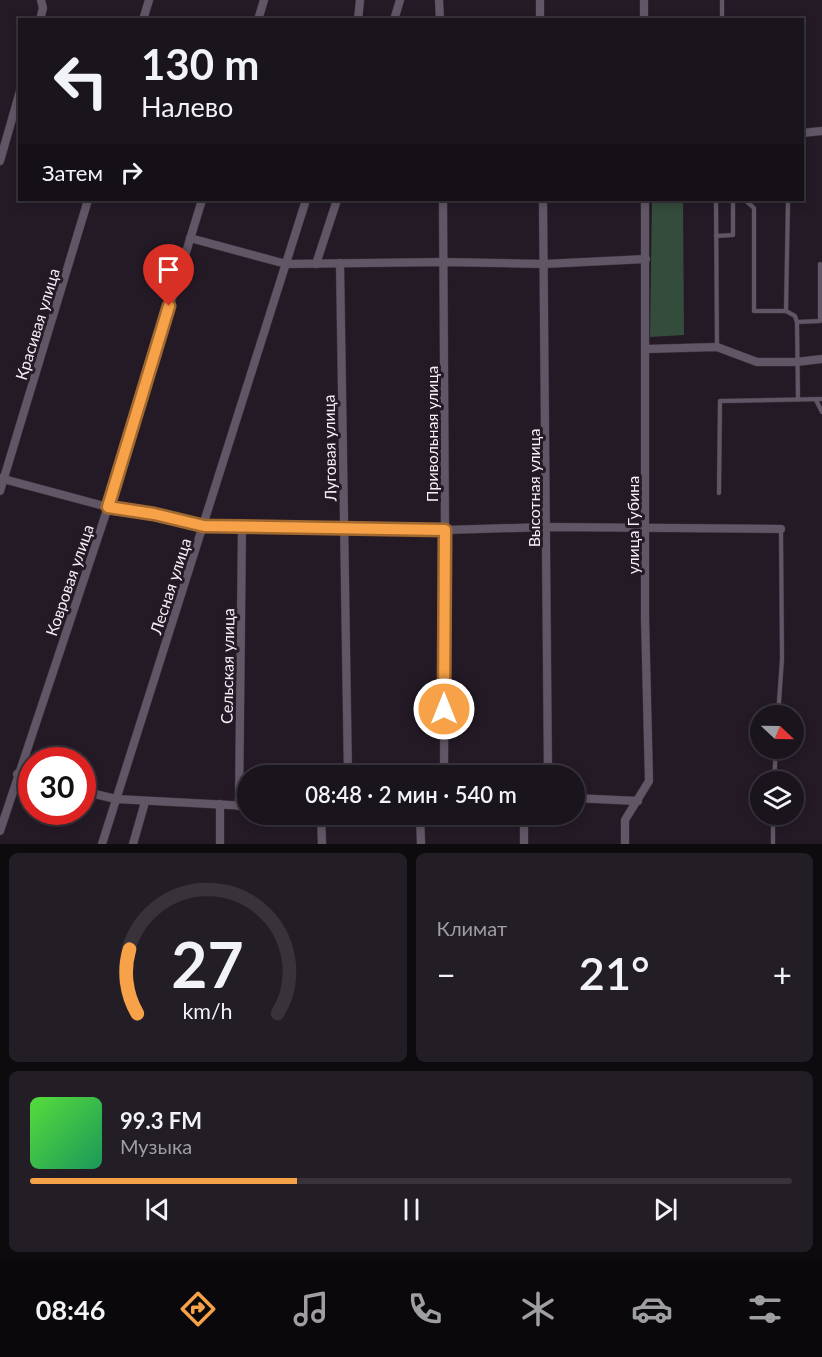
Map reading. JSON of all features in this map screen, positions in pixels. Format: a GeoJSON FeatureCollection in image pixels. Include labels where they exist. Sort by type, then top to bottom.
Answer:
{"type":"FeatureCollection","features":[{"type":"Feature","properties":{"kind":"street"},"geometry":{"type":"LineString","coordinates":[[144,18],[148,0]]}},
{"type":"Feature","properties":{"kind":"street"},"geometry":{"type":"LineString","coordinates":[[259,18],[264,0]]}},
{"type":"Feature","properties":{"kind":"street"},"geometry":{"type":"LineString","coordinates":[[358,18],[360,0]]}},
{"type":"Feature","properties":{"kind":"street"},"geometry":{"type":"LineString","coordinates":[[395,18],[400,0]]}},
{"type":"Feature","properties":{"kind":"street"},"geometry":{"type":"LineString","coordinates":[[439,0],[440,18]]}},
{"type":"Feature","properties":{"kind":"street"},"geometry":{"type":"LineString","coordinates":[[540,0],[540,18]]}},
{"type":"Feature","properties":{"kind":"street"},"geometry":{"type":"LineString","coordinates":[[644,0],[644,18]]}},
{"type":"Feature","properties":{"kind":"street"},"geometry":{"type":"LineString","coordinates":[[0,161],[18,98]]}},
{"type":"Feature","properties":{"kind":"street"},"geometry":{"type":"LineString","coordinates":[[804,133],[822,131]]}},
{"type":"Feature","properties":{"kind":"street","name":"Красивая улица"},"geometry":{"type":"LineString","coordinates":[[0,491],[2,478],[88,201]]}},
{"type":"Feature","properties":{"kind":"street","name":"Ковровая улица"},"geometry":{"type":"LineString","coordinates":[[0,831],[17,774],[108,507],[202,201]]}},
{"type":"Feature","properties":{"kind":"street","name":"Лесная улица"},"geometry":{"type":"LineString","coordinates":[[102,844],[306,201]]}},
{"type":"Feature","properties":{"kind":"street"},"geometry":{"type":"LineString","coordinates":[[316,264],[337,201]]}},
{"type":"Feature","properties":{"kind":"street","name":"Привольная улица"},"geometry":{"type":"LineString","coordinates":[[443,201],[444,765]]}},
{"type":"Feature","properties":{"kind":"street","name":"Высотная улица"},"geometry":{"type":"LineString","coordinates":[[543,201],[548,765]]}},
{"type":"Feature","properties":{"kind":"street","name":"улица Губина"},"geometry":{"type":"LineString","coordinates":[[625,844],[625,820],[649,780],[645,528],[645,201]]}},
{"type":"Feature","properties":{"kind":"street"},"geometry":{"type":"LineString","coordinates":[[190,238],[286,264],[444,262],[544,264],[646,259]]}},
{"type":"Feature","properties":{"kind":"street","name":"Луговая улица"},"geometry":{"type":"LineString","coordinates":[[340,263],[348,765]]}},
{"type":"Feature","properties":{"kind":"street"},"geometry":{"type":"LineString","coordinates":[[646,349],[717,347],[757,362],[822,359]]}},
{"type":"Feature","properties":{"kind":"street"},"geometry":{"type":"LineString","coordinates":[[2,478],[108,507],[154,514],[204,526],[445,530],[546,527],[781,528]]}},
{"type":"Feature","properties":{"kind":"street","name":"Сельская улица"},"geometry":{"type":"LineString","coordinates":[[243,527],[243,765]]}},
{"type":"Feature","properties":{"kind":"street"},"geometry":{"type":"LineString","coordinates":[[96,794],[145,802],[237,805]]}},
{"type":"Feature","properties":{"kind":"street"},"geometry":{"type":"LineString","coordinates":[[585,799],[638,801]]}},
{"type":"Feature","properties":{"kind":"street"},"geometry":{"type":"LineString","coordinates":[[133,844],[145,802]]}},
{"type":"Feature","properties":{"kind":"street"},"geometry":{"type":"LineString","coordinates":[[220,804],[220,844]]}},
{"type":"Feature","properties":{"kind":"street"},"geometry":{"type":"LineString","coordinates":[[321,825],[322,844]]}},
{"type":"Feature","properties":{"kind":"street"},"geometry":{"type":"LineString","coordinates":[[420,825],[421,844]]}},
{"type":"Feature","properties":{"kind":"street"},"geometry":{"type":"LineString","coordinates":[[524,825],[524,844]]}},
{"type":"Feature","properties":{"kind":"lane"},"geometry":{"type":"LineString","coordinates":[[722,0],[722,18]]}},
{"type":"Feature","properties":{"kind":"lane"},"geometry":{"type":"LineString","coordinates":[[716,201],[717,347]]}},
{"type":"Feature","properties":{"kind":"lane"},"geometry":{"type":"LineString","coordinates":[[716,236],[733,235],[733,201]]}},
{"type":"Feature","properties":{"kind":"lane"},"geometry":{"type":"LineString","coordinates":[[746,201],[754,207],[754,311],[786,311],[795,316],[798,399]]}},
{"type":"Feature","properties":{"kind":"lane"},"geometry":{"type":"LineString","coordinates":[[786,311],[788,201]]}},
{"type":"Feature","properties":{"kind":"lane"},"geometry":{"type":"LineString","coordinates":[[797,322],[820,321],[820,264]]}},
{"type":"Feature","properties":{"kind":"lane"},"geometry":{"type":"LineString","coordinates":[[720,493],[720,401],[822,399]]}},
{"type":"Feature","properties":{"kind":"lane"},"geometry":{"type":"LineString","coordinates":[[816,400],[822,412]]}},
{"type":"Feature","properties":{"kind":"lane"},"geometry":{"type":"LineString","coordinates":[[779,705],[782,659],[781,528]]}},
{"type":"Feature","properties":{"kind":"lane"},"geometry":{"type":"LineString","coordinates":[[773,825],[773,844]]}},
{"type":"Feature","properties":{"kind":"green space"},"geometry":{"type":"Polygon","coordinates":[[[652,201],[683,201],[684,335],[650,337],[652,201]]]}},
{"type":"Feature","properties":{"kind":"route"},"geometry":{"type":"LineString","coordinates":[[169,306],[108,507],[154,514],[204,526],[445,530],[444,709]]}}]}
